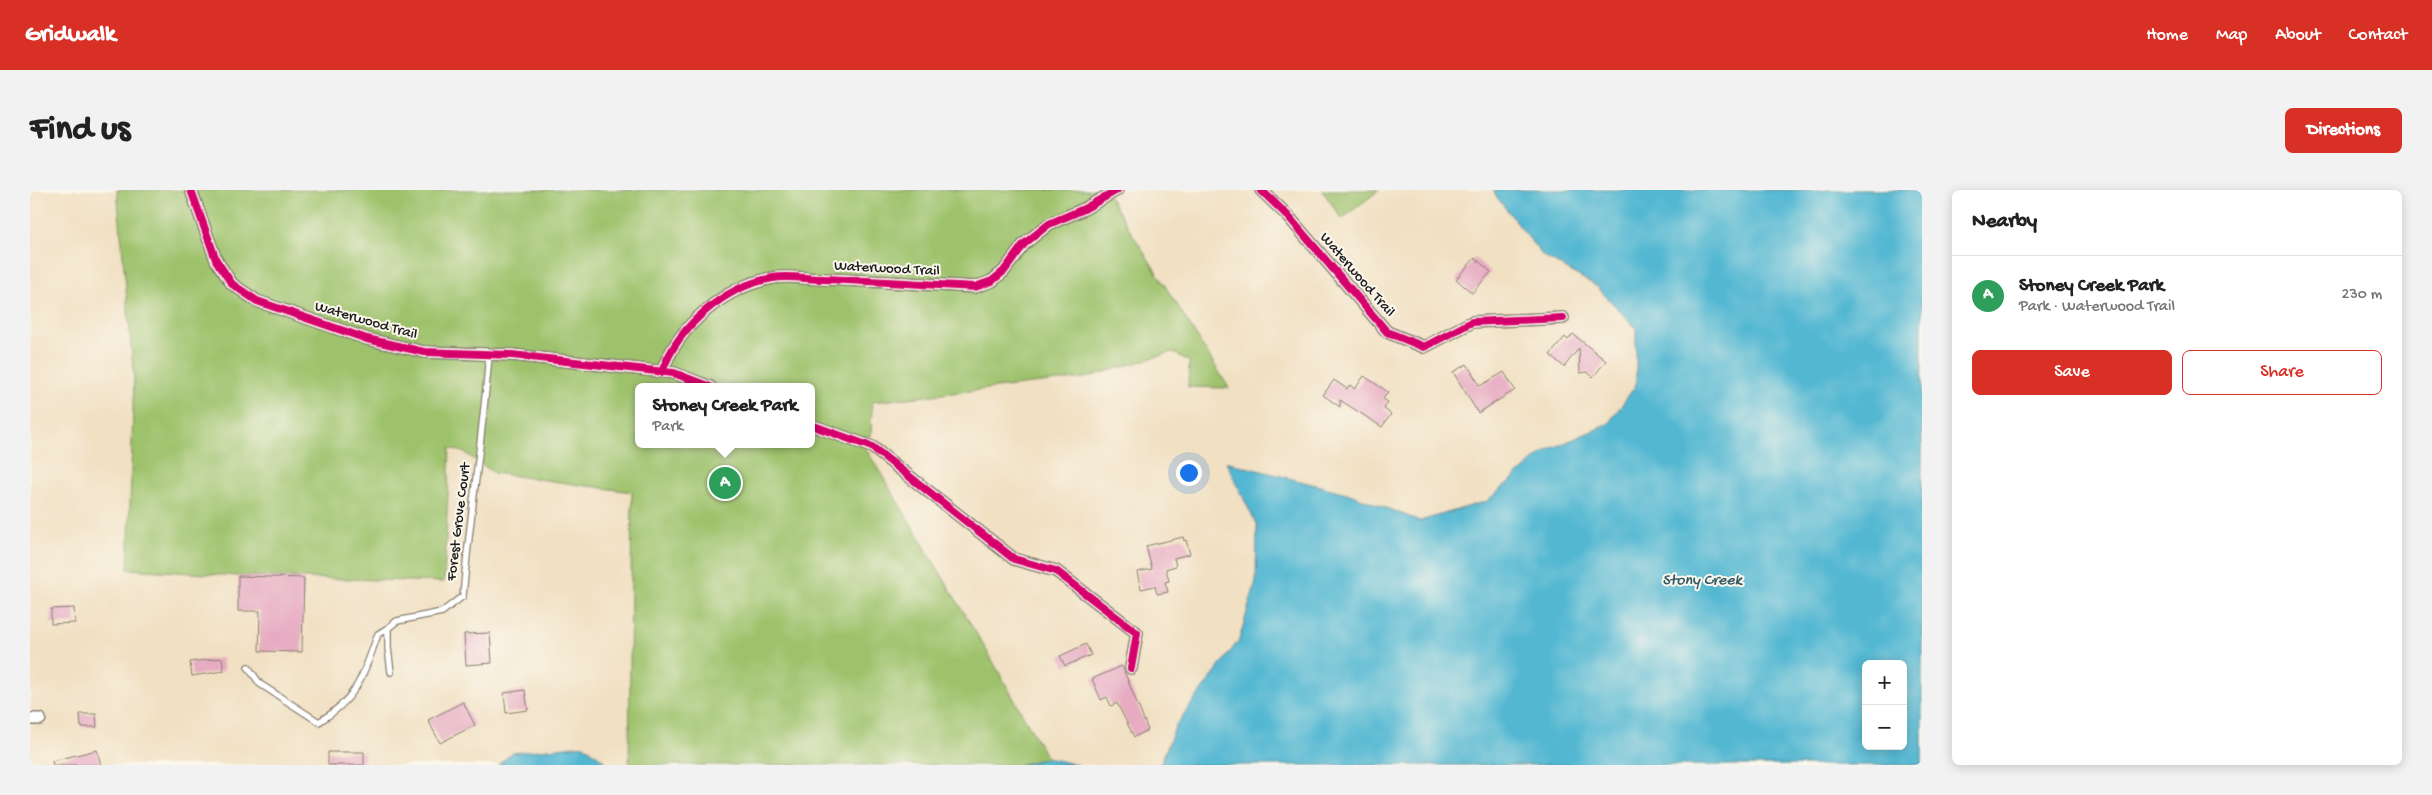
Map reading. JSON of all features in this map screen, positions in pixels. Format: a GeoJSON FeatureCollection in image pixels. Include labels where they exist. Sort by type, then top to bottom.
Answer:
{"type":"FeatureCollection","features":[{"type":"Feature","properties":{"kind":"street","name":"Waterwood Trail"},"geometry":{"type":"LineString","coordinates":[[191,190],[216,260],[232,284],[257,301],[367,338],[424,352],[489,354],[662,372],[674,374],[699,383]]}},
{"type":"Feature","properties":{"kind":"street","name":"Waterwood Trail"},"geometry":{"type":"LineString","coordinates":[[662,372],[666,360],[686,330],[707,310],[738,289],[774,278],[857,280],[975,288],[992,281],[1004,271],[1024,244],[1049,224],[1084,209],[1117,190]]}},
{"type":"Feature","properties":{"kind":"street","name":"Waterwood Trail"},"geometry":{"type":"LineString","coordinates":[[1261,190],[1288,216],[1387,332],[1424,347],[1472,322],[1563,318]]}},
{"type":"Feature","properties":{"kind":"street"},"geometry":{"type":"LineString","coordinates":[[815,426],[872,447],[1014,559],[1056,571],[1137,633],[1131,668]]}},
{"type":"Feature","properties":{"kind":"lane","name":"Forest Grove Court"},"geometry":{"type":"LineString","coordinates":[[388,628],[397,620],[442,612],[463,596],[467,548],[484,420],[489,354]]}},
{"type":"Feature","properties":{"kind":"lane"},"geometry":{"type":"LineString","coordinates":[[248,667],[260,684],[319,722],[336,712],[348,700],[362,679],[378,634],[388,628]]}},
{"type":"Feature","properties":{"kind":"lane"},"geometry":{"type":"LineString","coordinates":[[388,628],[391,672]]}},
{"type":"Feature","properties":{"kind":"green space"},"geometry":{"type":"Polygon","coordinates":[[[117,190],[1105,190],[1229,388],[1188,387],[1189,361],[1172,352],[1085,378],[872,402],[871,436],[859,437],[991,658],[1047,758],[1019,765],[629,765],[632,492],[494,473],[465,453],[450,448],[444,582],[238,576],[128,569],[134,378],[117,190]]]}},
{"type":"Feature","properties":{"kind":"green space"},"geometry":{"type":"Polygon","coordinates":[[[1322,190],[1379,190],[1342,219],[1322,190]]]}},
{"type":"Feature","properties":{"kind":"water","name":"Stony Creek"},"geometry":{"type":"Polygon","coordinates":[[[1494,190],[1922,190],[1922,765],[1160,765],[1176,725],[1239,640],[1256,581],[1257,526],[1226,462],[1347,493],[1420,521],[1487,501],[1544,452],[1608,424],[1636,385],[1636,328],[1596,286],[1542,255],[1496,196],[1494,190]]]}},
{"type":"Feature","properties":{"kind":"water"},"geometry":{"type":"Polygon","coordinates":[[[584,745],[609,765],[498,765],[512,753],[584,745]]]}},
{"type":"Feature","properties":{"kind":"water"},"geometry":{"type":"Polygon","coordinates":[[[1047,758],[1078,765],[1019,765],[1047,758]]]}},
{"type":"Feature","properties":{"kind":"building"},"geometry":{"type":"Polygon","coordinates":[[[1475,258],[1491,272],[1472,293],[1456,279],[1475,258]]]}},
{"type":"Feature","properties":{"kind":"building"},"geometry":{"type":"Polygon","coordinates":[[[1573,334],[1606,361],[1593,377],[1587,372],[1580,373],[1579,348],[1564,367],[1550,355],[1565,337],[1568,340],[1573,334]]]}},
{"type":"Feature","properties":{"kind":"building"},"geometry":{"type":"Polygon","coordinates":[[[1467,364],[1480,386],[1504,372],[1515,390],[1478,413],[1453,372],[1467,364]]]}},
{"type":"Feature","properties":{"kind":"building"},"geometry":{"type":"Polygon","coordinates":[[[1364,376],[1388,392],[1383,399],[1388,402],[1384,409],[1391,414],[1382,427],[1340,400],[1340,407],[1323,395],[1334,380],[1347,389],[1350,385],[1355,389],[1364,376]]]}},
{"type":"Feature","properties":{"kind":"building"},"geometry":{"type":"Polygon","coordinates":[[[1183,537],[1184,541],[1186,540],[1190,554],[1174,558],[1176,566],[1166,569],[1169,581],[1165,582],[1168,592],[1157,594],[1155,586],[1141,589],[1137,572],[1152,569],[1146,546],[1183,537]]]}},
{"type":"Feature","properties":{"kind":"building"},"geometry":{"type":"Polygon","coordinates":[[[238,576],[304,578],[302,652],[259,651],[260,611],[238,611],[238,576]]]}},
{"type":"Feature","properties":{"kind":"building"},"geometry":{"type":"Polygon","coordinates":[[[74,608],[75,623],[51,624],[51,609],[74,608]]]}},
{"type":"Feature","properties":{"kind":"building"},"geometry":{"type":"Polygon","coordinates":[[[490,633],[492,663],[466,665],[464,634],[490,633]]]}},
{"type":"Feature","properties":{"kind":"building"},"geometry":{"type":"Polygon","coordinates":[[[1086,644],[1091,655],[1065,666],[1060,656],[1086,644]]]}},
{"type":"Feature","properties":{"kind":"building"},"geometry":{"type":"Polygon","coordinates":[[[222,658],[224,671],[192,676],[190,662],[222,658]]]}},
{"type":"Feature","properties":{"kind":"building"},"geometry":{"type":"Polygon","coordinates":[[[1122,666],[1148,730],[1134,737],[1117,703],[1111,706],[1107,697],[1101,700],[1092,679],[1122,666]]]}},
{"type":"Feature","properties":{"kind":"building"},"geometry":{"type":"Polygon","coordinates":[[[525,690],[528,710],[506,713],[504,693],[525,690]]]}},
{"type":"Feature","properties":{"kind":"building"},"geometry":{"type":"Polygon","coordinates":[[[463,702],[475,725],[440,743],[428,720],[463,702]]]}},
{"type":"Feature","properties":{"kind":"building"},"geometry":{"type":"Polygon","coordinates":[[[80,714],[96,714],[97,727],[81,727],[80,714]]]}},
{"type":"Feature","properties":{"kind":"building"},"geometry":{"type":"Polygon","coordinates":[[[97,750],[101,765],[53,765],[52,761],[97,750]]]}},
{"type":"Feature","properties":{"kind":"building"},"geometry":{"type":"Polygon","coordinates":[[[328,752],[364,752],[364,765],[328,765],[328,752]]]}},
{"type":"Feature","properties":{"kind":"cycle path"},"geometry":{"type":"LineString","coordinates":[[191,190],[216,260],[232,284],[257,301],[367,339],[424,352],[512,355],[674,373],[700,383]]}},
{"type":"Feature","properties":{"kind":"cycle path"},"geometry":{"type":"LineString","coordinates":[[662,372],[669,355],[691,324],[721,299],[755,282],[779,277],[792,277],[975,287],[992,281],[1004,271],[1024,244],[1049,224],[1084,209],[1117,190]]}},
{"type":"Feature","properties":{"kind":"cycle path"},"geometry":{"type":"LineString","coordinates":[[1261,190],[1288,216],[1387,332],[1424,347],[1472,322],[1563,318]]}},
{"type":"Feature","properties":{"kind":"cycle path"},"geometry":{"type":"LineString","coordinates":[[815,426],[872,447],[1014,559],[1056,571],[1137,633],[1131,668]]}},
{"type":"Feature","properties":{"kind":"place","name":"Stoney Creek Park"},"geometry":{"type":"Point","coordinates":[725,483]}}]}
